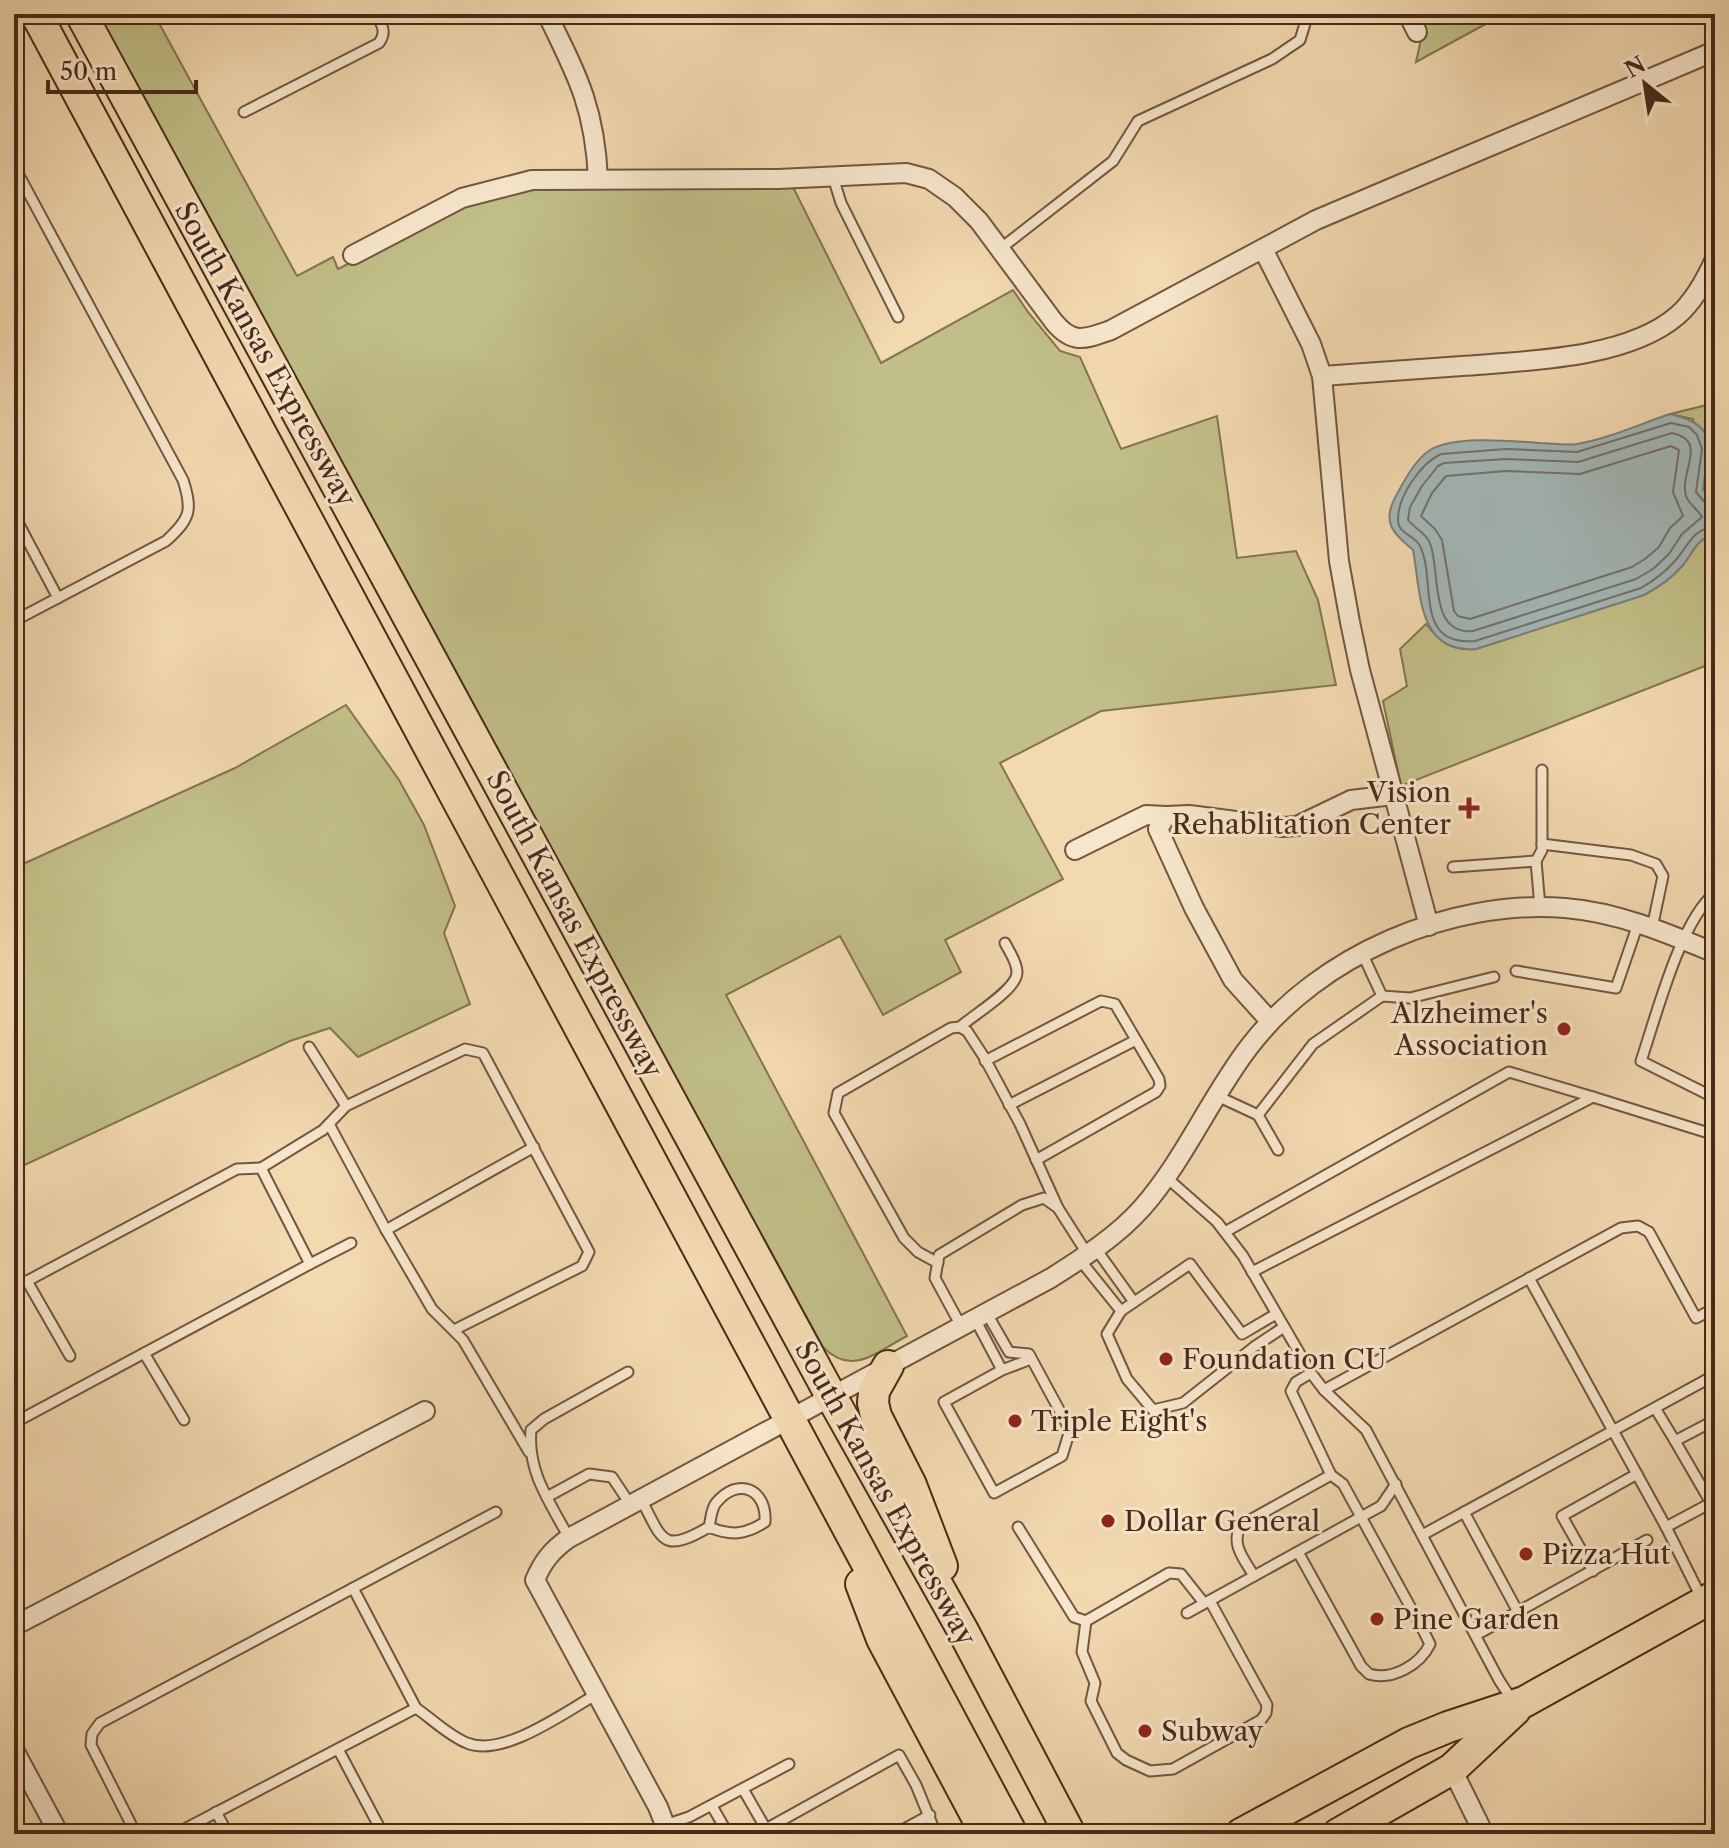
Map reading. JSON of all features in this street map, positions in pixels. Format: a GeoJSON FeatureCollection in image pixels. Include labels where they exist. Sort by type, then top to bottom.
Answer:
{"type":"FeatureCollection","features":[{"type":"Feature","properties":{"kind":"main road","name":"South Kansas Expressway"},"geometry":{"type":"LineString","coordinates":[[36,14],[1012,1834]]}},
{"type":"Feature","properties":{"kind":"main road","name":"South Kansas Expressway"},"geometry":{"type":"LineString","coordinates":[[81,14],[1070,1830]]}},
{"type":"Feature","properties":{"kind":"main road"},"geometry":{"type":"LineString","coordinates":[[888,1366],[874,1391],[876,1416],[926,1518],[962,1629]]}},
{"type":"Feature","properties":{"kind":"main road"},"geometry":{"type":"LineString","coordinates":[[834,1499],[882,1639],[986,1834]]}},
{"type":"Feature","properties":{"kind":"main road"},"geometry":{"type":"LineString","coordinates":[[1215,1834],[1409,1743],[1520,1703],[1709,1599]]}},
{"type":"Feature","properties":{"kind":"main road"},"geometry":{"type":"LineString","coordinates":[[1338,1834],[1452,1769],[1520,1703]]}},
{"type":"Feature","properties":{"kind":"main road"},"geometry":{"type":"LineString","coordinates":[[1241,1834],[1409,1743]]}},
{"type":"Feature","properties":{"kind":"street"},"geometry":{"type":"LineString","coordinates":[[547,14],[580,81],[589,107],[596,139],[598,179]]}},
{"type":"Feature","properties":{"kind":"street"},"geometry":{"type":"LineString","coordinates":[[1408,14],[1417,32]]}},
{"type":"Feature","properties":{"kind":"street"},"geometry":{"type":"LineString","coordinates":[[353,255],[462,198],[532,180],[778,179],[906,173],[929,179],[955,197],[1000,249],[1064,334],[1078,339],[1111,330],[1316,220],[1715,51]]}},
{"type":"Feature","properties":{"kind":"street"},"geometry":{"type":"LineString","coordinates":[[1263,249],[1311,344],[1322,376],[1339,561],[1360,670],[1429,926]]}},
{"type":"Feature","properties":{"kind":"street"},"geometry":{"type":"LineString","coordinates":[[1322,376],[1558,358],[1615,345],[1652,331],[1678,315],[1698,292],[1715,259]]}},
{"type":"Feature","properties":{"kind":"street"},"geometry":{"type":"LineString","coordinates":[[1075,850],[1146,815],[1189,815],[1283,827],[1297,826],[1351,800],[1393,795]]}},
{"type":"Feature","properties":{"kind":"street"},"geometry":{"type":"LineString","coordinates":[[1166,816],[1158,829],[1194,908],[1233,980],[1270,1021]]}},
{"type":"Feature","properties":{"kind":"street"},"geometry":{"type":"LineString","coordinates":[[665,1829],[535,1580],[542,1562],[554,1548],[1088,1255],[1142,1208],[1166,1177],[1215,1095],[1270,1021],[1318,979],[1362,953],[1429,926],[1498,910],[1540,907],[1596,912],[1645,926],[1715,953]]}},
{"type":"Feature","properties":{"kind":"street"},"geometry":{"type":"LineString","coordinates":[[14,1626],[425,1411]]}},
{"type":"Feature","properties":{"kind":"street"},"geometry":{"type":"LineString","coordinates":[[14,1750],[59,1834]]}},
{"type":"Feature","properties":{"kind":"street"},"geometry":{"type":"LineString","coordinates":[[1452,1769],[1484,1834]]}},
{"type":"Feature","properties":{"kind":"lane"},"geometry":{"type":"LineString","coordinates":[[244,112],[379,43],[384,37],[384,30],[376,14]]}},
{"type":"Feature","properties":{"kind":"lane"},"geometry":{"type":"LineString","coordinates":[[1000,249],[1113,161],[1138,121],[1272,59],[1300,40],[1308,14]]}},
{"type":"Feature","properties":{"kind":"lane"},"geometry":{"type":"LineString","coordinates":[[14,166],[183,480],[191,504],[184,524],[166,541],[14,621]]}},
{"type":"Feature","properties":{"kind":"lane"},"geometry":{"type":"LineString","coordinates":[[833,177],[841,203],[898,317]]}},
{"type":"Feature","properties":{"kind":"lane"},"geometry":{"type":"LineString","coordinates":[[14,515],[58,598]]}},
{"type":"Feature","properties":{"kind":"lane"},"geometry":{"type":"LineString","coordinates":[[1540,907],[1536,861],[1542,850],[1542,770]]}},
{"type":"Feature","properties":{"kind":"lane"},"geometry":{"type":"LineString","coordinates":[[1516,971],[1616,988],[1645,926],[1663,876],[1656,864],[1631,855],[1542,844]]}},
{"type":"Feature","properties":{"kind":"lane"},"geometry":{"type":"LineString","coordinates":[[1453,867],[1536,861]]}},
{"type":"Feature","properties":{"kind":"lane"},"geometry":{"type":"LineString","coordinates":[[1715,893],[1708,899],[1683,940],[1641,1061],[1715,1098]]}},
{"type":"Feature","properties":{"kind":"lane"},"geometry":{"type":"LineString","coordinates":[[938,1263],[918,1252],[888,1214],[834,1113],[838,1093],[951,1028],[960,1027],[1005,993],[1015,981],[1016,967],[1005,943]]}},
{"type":"Feature","properties":{"kind":"lane"},"geometry":{"type":"LineString","coordinates":[[1362,953],[1382,996]]}},
{"type":"Feature","properties":{"kind":"lane"},"geometry":{"type":"LineString","coordinates":[[1258,1115],[1313,1044],[1382,996],[1410,998],[1494,977]]}},
{"type":"Feature","properties":{"kind":"lane"},"geometry":{"type":"LineString","coordinates":[[985,1061],[1101,1001],[1115,1004],[1159,1079],[1160,1086],[1156,1092],[1036,1160]]}},
{"type":"Feature","properties":{"kind":"lane"},"geometry":{"type":"LineString","coordinates":[[960,1027],[967,1031],[979,1050],[1009,1105],[1058,1208],[1088,1255],[1134,1302]]}},
{"type":"Feature","properties":{"kind":"lane"},"geometry":{"type":"LineString","coordinates":[[1009,1105],[1136,1040]]}},
{"type":"Feature","properties":{"kind":"lane"},"geometry":{"type":"LineString","coordinates":[[309,1047],[346,1106]]}},
{"type":"Feature","properties":{"kind":"lane"},"geometry":{"type":"LineString","coordinates":[[14,1288],[237,1169],[261,1168],[329,1124],[346,1106],[465,1049],[483,1053],[589,1252],[582,1266],[454,1330]]}},
{"type":"Feature","properties":{"kind":"lane"},"geometry":{"type":"LineString","coordinates":[[1225,1232],[1509,1072],[1715,1135]]}},
{"type":"Feature","properties":{"kind":"lane"},"geometry":{"type":"LineString","coordinates":[[1215,1095],[1258,1115],[1278,1150]]}},
{"type":"Feature","properties":{"kind":"lane"},"geometry":{"type":"LineString","coordinates":[[1252,1272],[1593,1097]]}},
{"type":"Feature","properties":{"kind":"lane"},"geometry":{"type":"LineString","coordinates":[[329,1124],[432,1309],[463,1340],[529,1452],[537,1479],[569,1538]]}},
{"type":"Feature","properties":{"kind":"lane"},"geometry":{"type":"LineString","coordinates":[[386,1230],[534,1147]]}},
{"type":"Feature","properties":{"kind":"lane"},"geometry":{"type":"LineString","coordinates":[[261,1168],[310,1264]]}},
{"type":"Feature","properties":{"kind":"lane"},"geometry":{"type":"LineString","coordinates":[[1166,1177],[1225,1232],[1311,1373],[1324,1390],[1366,1430],[1499,1680],[1520,1703]]}},
{"type":"Feature","properties":{"kind":"lane"},"geometry":{"type":"LineString","coordinates":[[1031,1359],[1002,1370],[944,1402],[994,1493],[1062,1456],[1070,1430],[1029,1354],[1009,1352],[935,1278],[939,1255],[1022,1205],[1044,1198],[1058,1208]]}},
{"type":"Feature","properties":{"kind":"lane"},"geometry":{"type":"LineString","coordinates":[[1324,1390],[1621,1228],[1638,1226],[1649,1232],[1696,1318],[1715,1308]]}},
{"type":"Feature","properties":{"kind":"lane"},"geometry":{"type":"LineString","coordinates":[[14,1423],[351,1243]]}},
{"type":"Feature","properties":{"kind":"lane"},"geometry":{"type":"LineString","coordinates":[[1088,1255],[1096,1279],[1121,1311]]}},
{"type":"Feature","properties":{"kind":"lane"},"geometry":{"type":"LineString","coordinates":[[1254,1347],[1190,1264],[1121,1311],[1107,1334],[1127,1379],[1153,1410],[1183,1403],[1284,1327]]}},
{"type":"Feature","properties":{"kind":"lane"},"geometry":{"type":"LineString","coordinates":[[1529,1278],[1709,1599]]}},
{"type":"Feature","properties":{"kind":"lane"},"geometry":{"type":"LineString","coordinates":[[27,1281],[70,1356]]}},
{"type":"Feature","properties":{"kind":"lane"},"geometry":{"type":"LineString","coordinates":[[1242,1334],[1276,1314]]}},
{"type":"Feature","properties":{"kind":"lane"},"geometry":{"type":"LineString","coordinates":[[974,1319],[1002,1370]]}},
{"type":"Feature","properties":{"kind":"lane"},"geometry":{"type":"LineString","coordinates":[[144,1353],[184,1420]]}},
{"type":"Feature","properties":{"kind":"lane"},"geometry":{"type":"LineString","coordinates":[[529,1452],[531,1430],[544,1419],[628,1372]]}},
{"type":"Feature","properties":{"kind":"lane"},"geometry":{"type":"LineString","coordinates":[[1298,1552],[1361,1666],[1369,1674],[1390,1676],[1423,1657],[1430,1644],[1343,1484],[1331,1475],[1291,1391],[1296,1382],[1311,1373]]}},
{"type":"Feature","properties":{"kind":"lane"},"geometry":{"type":"LineString","coordinates":[[1424,1534],[1715,1375]]}},
{"type":"Feature","properties":{"kind":"lane"},"geometry":{"type":"LineString","coordinates":[[1655,1408],[1713,1502],[1666,1527]]}},
{"type":"Feature","properties":{"kind":"lane"},"geometry":{"type":"LineString","coordinates":[[1675,1441],[1715,1420]]}},
{"type":"Feature","properties":{"kind":"lane"},"geometry":{"type":"LineString","coordinates":[[547,1497],[589,1474],[612,1477],[660,1534],[668,1541],[683,1542],[709,1527],[714,1505],[726,1494],[748,1488],[756,1493],[766,1508],[765,1522],[751,1531],[730,1534],[709,1527]]}},
{"type":"Feature","properties":{"kind":"lane"},"geometry":{"type":"LineString","coordinates":[[1593,1571],[1562,1516],[1637,1474]]}},
{"type":"Feature","properties":{"kind":"lane"},"geometry":{"type":"LineString","coordinates":[[1254,1576],[1236,1544],[1241,1525],[1331,1475]]}},
{"type":"Feature","properties":{"kind":"lane"},"geometry":{"type":"LineString","coordinates":[[1187,1613],[1381,1506],[1396,1484]]}},
{"type":"Feature","properties":{"kind":"lane"},"geometry":{"type":"LineString","coordinates":[[136,1834],[91,1745],[92,1734],[100,1723],[496,1512]]}},
{"type":"Feature","properties":{"kind":"lane"},"geometry":{"type":"LineString","coordinates":[[1464,1512],[1518,1612]]}},
{"type":"Feature","properties":{"kind":"lane"},"geometry":{"type":"LineString","coordinates":[[1018,1527],[1074,1617],[1086,1621],[1169,1573],[1181,1574],[1207,1602],[1267,1705],[1266,1713],[1261,1720],[1173,1769],[1150,1771],[1126,1760],[1117,1753],[1091,1701],[1095,1683],[1082,1652],[1086,1621]]}},
{"type":"Feature","properties":{"kind":"lane"},"geometry":{"type":"LineString","coordinates":[[1476,1635],[1647,1540]]}},
{"type":"Feature","properties":{"kind":"lane"},"geometry":{"type":"LineString","coordinates":[[353,1588],[416,1708],[465,1743],[491,1747],[514,1740],[597,1694]]}},
{"type":"Feature","properties":{"kind":"lane"},"geometry":{"type":"LineString","coordinates":[[175,1834],[416,1708]]}},
{"type":"Feature","properties":{"kind":"lane"},"geometry":{"type":"LineString","coordinates":[[338,1749],[383,1834]]}},
{"type":"Feature","properties":{"kind":"lane"},"geometry":{"type":"LineString","coordinates":[[743,1789],[767,1832],[899,1755],[930,1815],[936,1834]]}},
{"type":"Feature","properties":{"kind":"lane"},"geometry":{"type":"LineString","coordinates":[[665,1829],[789,1764]]}},
{"type":"Feature","properties":{"kind":"lane"},"geometry":{"type":"LineString","coordinates":[[712,1806],[728,1834]]}},
{"type":"Feature","properties":{"kind":"lane"},"geometry":{"type":"LineString","coordinates":[[216,1812],[228,1834]]}},
{"type":"Feature","properties":{"kind":"lane"},"geometry":{"type":"LineString","coordinates":[[895,1834],[930,1815]]}},
{"type":"Feature","properties":{"kind":"shaded area"},"geometry":{"type":"Polygon","coordinates":[[[93,14],[154,14],[297,276],[333,257],[338,269],[461,207],[525,186],[792,185],[881,363],[1013,290],[1060,351],[1080,357],[1121,449],[1217,416],[1237,558],[1296,551],[1318,600],[1336,685],[1101,711],[1000,763],[1063,879],[945,940],[961,972],[883,1015],[840,936],[726,995],[907,1336],[864,1359],[854,1361],[834,1356],[823,1347],[93,14]]]}},
{"type":"Feature","properties":{"kind":"shaded area"},"geometry":{"type":"Polygon","coordinates":[[[1438,14],[1504,14],[1416,62],[1425,21],[1438,14]]]}},
{"type":"Feature","properties":{"kind":"shaded area"},"geometry":{"type":"Polygon","coordinates":[[[1715,403],[1714,500],[1703,491],[1705,473],[1693,419],[1670,414],[1715,403]]]}},
{"type":"Feature","properties":{"kind":"shaded area"},"geometry":{"type":"Polygon","coordinates":[[[1715,535],[1715,662],[1401,786],[1383,701],[1407,686],[1400,649],[1426,624],[1447,644],[1460,649],[1476,649],[1644,595],[1673,575],[1699,543],[1715,535]]]}},
{"type":"Feature","properties":{"kind":"shaded area"},"geometry":{"type":"Polygon","coordinates":[[[346,705],[399,780],[424,825],[455,906],[444,933],[470,1004],[358,1057],[330,1028],[290,1041],[14,1170],[14,868],[235,768],[346,705]]]}},
{"type":"Feature","properties":{"kind":"water"},"geometry":{"type":"Polygon","coordinates":[[[1670,414],[1687,419],[1705,433],[1708,451],[1703,490],[1715,500],[1715,535],[1703,539],[1673,575],[1644,595],[1476,649],[1457,648],[1442,641],[1432,631],[1421,601],[1413,550],[1394,532],[1389,519],[1400,488],[1425,454],[1441,445],[1468,441],[1577,444],[1670,414]]]}},
{"type":"Feature","properties":{"kind":"place","name":"Vision Rehablitation Center"},"geometry":{"type":"Point","coordinates":[1469,808]}},
{"type":"Feature","properties":{"kind":"place","name":"Alzheimer's Association"},"geometry":{"type":"Point","coordinates":[1564,1029]}},
{"type":"Feature","properties":{"kind":"place","name":"Foundation CU"},"geometry":{"type":"Point","coordinates":[1166,1359]}},
{"type":"Feature","properties":{"kind":"place","name":"Triple Eight's"},"geometry":{"type":"Point","coordinates":[1015,1421]}},
{"type":"Feature","properties":{"kind":"place","name":"Dollar General"},"geometry":{"type":"Point","coordinates":[1108,1521]}},
{"type":"Feature","properties":{"kind":"place","name":"Pizza Hut"},"geometry":{"type":"Point","coordinates":[1526,1554]}},
{"type":"Feature","properties":{"kind":"place","name":"Pine Garden"},"geometry":{"type":"Point","coordinates":[1377,1619]}},
{"type":"Feature","properties":{"kind":"place","name":"Subway"},"geometry":{"type":"Point","coordinates":[1145,1731]}}]}
